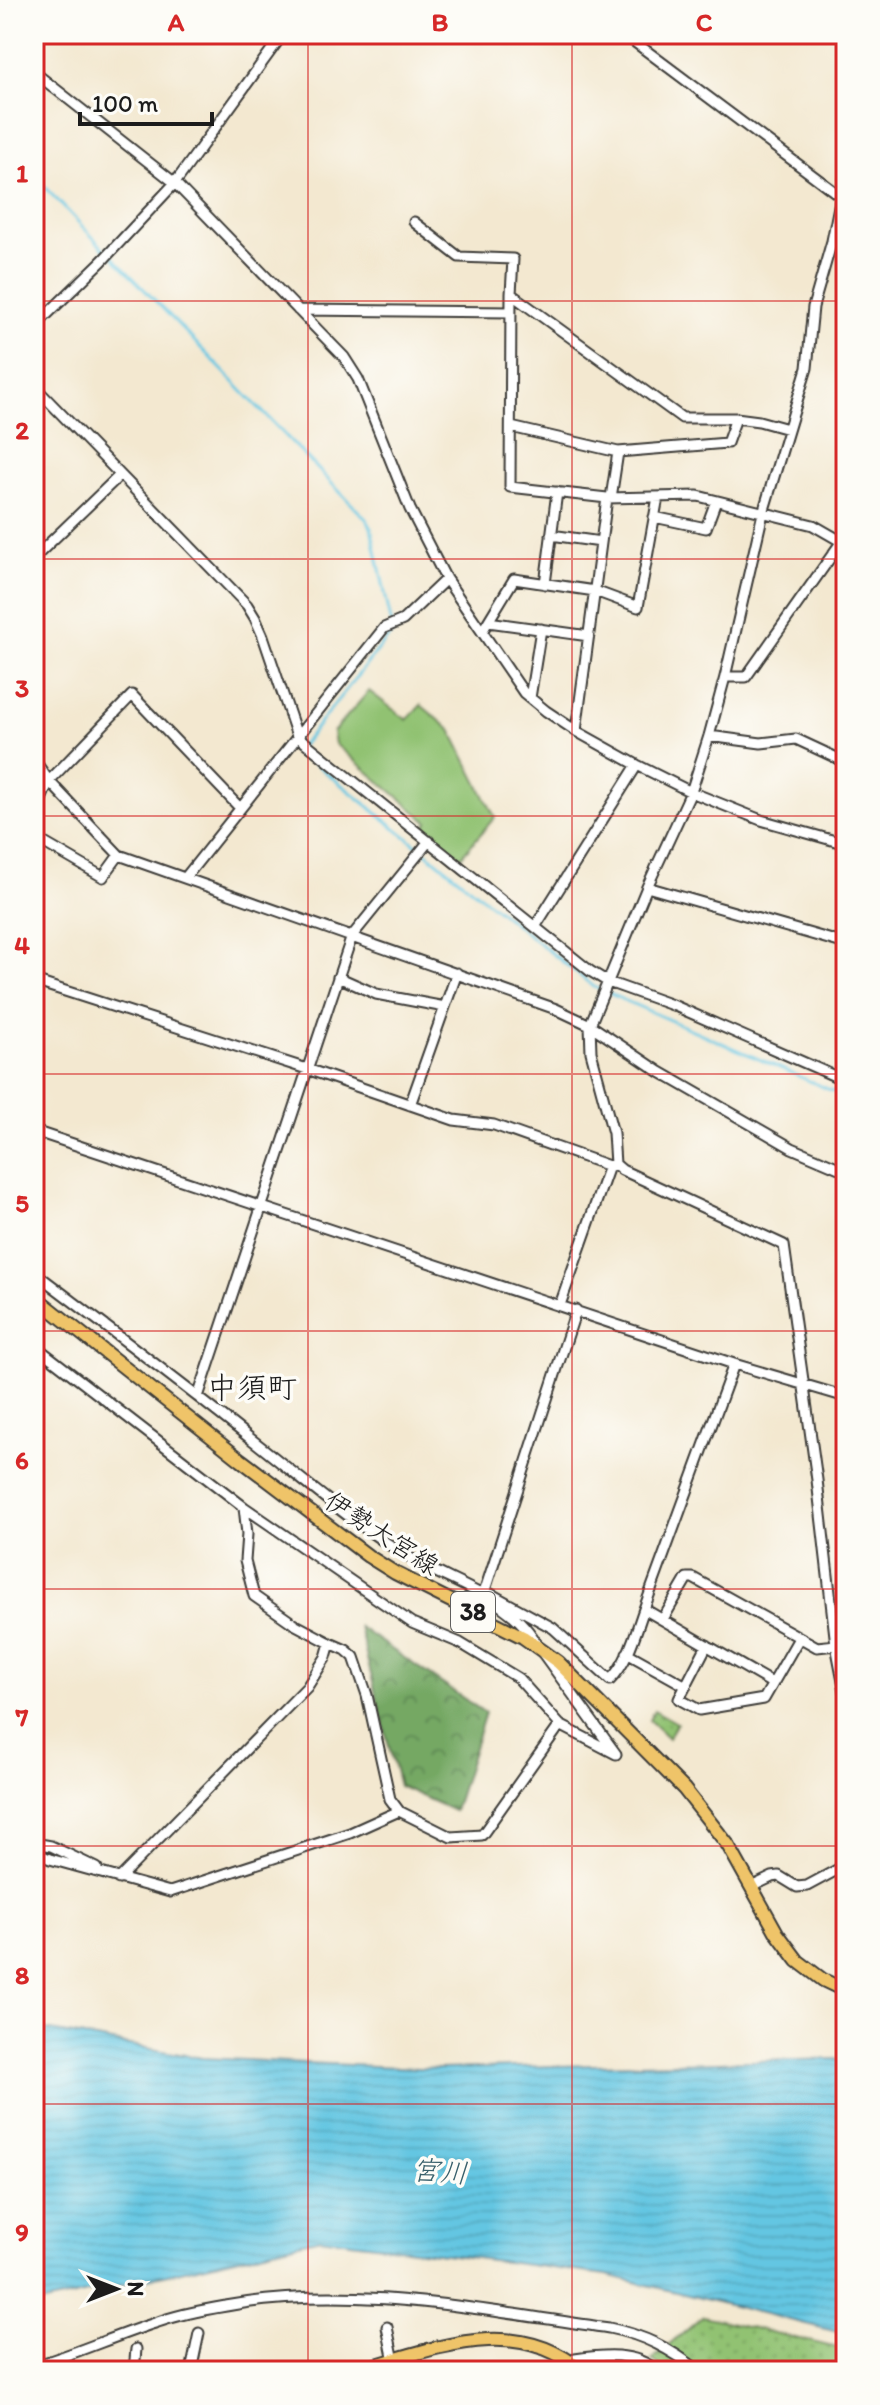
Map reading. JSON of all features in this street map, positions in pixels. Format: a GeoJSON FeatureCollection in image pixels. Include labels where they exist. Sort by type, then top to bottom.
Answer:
{"type":"FeatureCollection","features":[{"type":"Feature","properties":{"kind":"main road","name":"伊勢大宮線"},"geometry":{"type":"LineString","coordinates":[[34,1296],[368,1556],[395,1573],[499,1624],[558,1662],[684,1789],[728,1845],[777,1933],[798,1961],[823,1980],[846,1991]]}},
{"type":"Feature","properties":{"kind":"main road"},"geometry":{"type":"LineString","coordinates":[[355,2371],[458,2343],[496,2339],[545,2348],[578,2365]]}},
{"type":"Feature","properties":{"kind":"street"},"geometry":{"type":"LineString","coordinates":[[34,327],[105,258],[175,183],[283,34]]}},
{"type":"Feature","properties":{"kind":"street"},"geometry":{"type":"LineString","coordinates":[[624,34],[844,198]]}},
{"type":"Feature","properties":{"kind":"street"},"geometry":{"type":"LineString","coordinates":[[34,72],[175,183],[344,357],[358,379],[410,509],[446,579],[485,626],[524,693],[576,731],[691,792],[761,820],[846,844]]}},
{"type":"Feature","properties":{"kind":"street"},"geometry":{"type":"LineString","coordinates":[[560,1305],[612,1165],[613,1133],[591,1052],[590,1025],[647,887],[691,792],[709,736],[763,513],[806,376],[813,307],[844,198],[846,171]]}},
{"type":"Feature","properties":{"kind":"street"},"geometry":{"type":"LineString","coordinates":[[414,222],[459,257],[513,259],[510,487],[609,498],[698,496],[813,525],[844,543],[746,677],[725,677]]}},
{"type":"Feature","properties":{"kind":"street"},"geometry":{"type":"LineString","coordinates":[[511,294],[682,418],[736,418],[788,429]]}},
{"type":"Feature","properties":{"kind":"street"},"geometry":{"type":"LineString","coordinates":[[298,310],[511,312]]}},
{"type":"Feature","properties":{"kind":"street"},"geometry":{"type":"LineString","coordinates":[[34,386],[247,605],[263,636],[298,736],[607,984],[675,1006],[846,1081]]}},
{"type":"Feature","properties":{"kind":"street"},"geometry":{"type":"LineString","coordinates":[[511,427],[618,452],[727,443],[736,418]]}},
{"type":"Feature","properties":{"kind":"street"},"geometry":{"type":"LineString","coordinates":[[576,731],[601,542],[618,452]]}},
{"type":"Feature","properties":{"kind":"street"},"geometry":{"type":"LineString","coordinates":[[34,558],[120,475]]}},
{"type":"Feature","properties":{"kind":"street"},"geometry":{"type":"LineString","coordinates":[[545,584],[557,492]]}},
{"type":"Feature","properties":{"kind":"street"},"geometry":{"type":"LineString","coordinates":[[485,626],[514,579],[595,591],[638,607],[658,497]]}},
{"type":"Feature","properties":{"kind":"street"},"geometry":{"type":"LineString","coordinates":[[654,517],[706,528],[716,501]]}},
{"type":"Feature","properties":{"kind":"street"},"geometry":{"type":"LineString","coordinates":[[551,535],[601,542]]}},
{"type":"Feature","properties":{"kind":"street"},"geometry":{"type":"LineString","coordinates":[[185,878],[392,624],[403,620],[446,579]]}},
{"type":"Feature","properties":{"kind":"street"},"geometry":{"type":"LineString","coordinates":[[485,626],[589,636]]}},
{"type":"Feature","properties":{"kind":"street"},"geometry":{"type":"LineString","coordinates":[[530,698],[541,629]]}},
{"type":"Feature","properties":{"kind":"street"},"geometry":{"type":"LineString","coordinates":[[34,816],[49,781],[132,695],[240,808]]}},
{"type":"Feature","properties":{"kind":"street"},"geometry":{"type":"LineString","coordinates":[[709,736],[761,743],[796,739],[841,760],[846,749]]}},
{"type":"Feature","properties":{"kind":"street"},"geometry":{"type":"LineString","coordinates":[[34,748],[37,764],[49,781],[119,855],[556,1009],[590,1025],[660,1072],[792,1148],[846,1171]]}},
{"type":"Feature","properties":{"kind":"street"},"geometry":{"type":"LineString","coordinates":[[535,927],[637,765]]}},
{"type":"Feature","properties":{"kind":"street"},"geometry":{"type":"LineString","coordinates":[[34,837],[103,877],[119,855]]}},
{"type":"Feature","properties":{"kind":"street"},"geometry":{"type":"LineString","coordinates":[[198,1397],[352,936],[428,843]]}},
{"type":"Feature","properties":{"kind":"street"},"geometry":{"type":"LineString","coordinates":[[647,887],[846,944]]}},
{"type":"Feature","properties":{"kind":"street"},"geometry":{"type":"LineString","coordinates":[[410,1105],[457,973]]}},
{"type":"Feature","properties":{"kind":"street"},"geometry":{"type":"LineString","coordinates":[[338,977],[376,994],[445,1007]]}},
{"type":"Feature","properties":{"kind":"street"},"geometry":{"type":"LineString","coordinates":[[34,981],[454,1120],[494,1125],[612,1165],[784,1245],[817,1480],[836,1645],[846,1696]]}},
{"type":"Feature","properties":{"kind":"street"},"geometry":{"type":"LineString","coordinates":[[34,1131],[734,1364],[846,1397]]}},
{"type":"Feature","properties":{"kind":"street"},"geometry":{"type":"LineString","coordinates":[[34,1272],[357,1521],[415,1561],[553,1628],[610,1680],[616,1675],[627,1653],[734,1364]]}},
{"type":"Feature","properties":{"kind":"street"},"geometry":{"type":"LineString","coordinates":[[483,1592],[576,1310]]}},
{"type":"Feature","properties":{"kind":"street"},"geometry":{"type":"LineString","coordinates":[[34,1345],[244,1507],[412,1623],[460,1643],[518,1678],[560,1725],[616,1754],[532,1634],[483,1592]]}},
{"type":"Feature","properties":{"kind":"street"},"geometry":{"type":"LineString","coordinates":[[244,1507],[247,1534],[245,1561],[254,1596],[294,1624],[354,1657],[367,1695],[390,1799],[399,1811],[451,1837],[482,1835],[560,1725]]}},
{"type":"Feature","properties":{"kind":"street"},"geometry":{"type":"LineString","coordinates":[[663,1619],[687,1578],[693,1578],[817,1647],[836,1645]]}},
{"type":"Feature","properties":{"kind":"street"},"geometry":{"type":"LineString","coordinates":[[644,1609],[772,1683]]}},
{"type":"Feature","properties":{"kind":"street"},"geometry":{"type":"LineString","coordinates":[[707,1645],[679,1699],[699,1710],[764,1699],[799,1638]]}},
{"type":"Feature","properties":{"kind":"street"},"geometry":{"type":"LineString","coordinates":[[119,1879],[307,1687],[326,1657],[330,1643]]}},
{"type":"Feature","properties":{"kind":"street"},"geometry":{"type":"LineString","coordinates":[[627,1653],[686,1686]]}},
{"type":"Feature","properties":{"kind":"street"},"geometry":{"type":"LineString","coordinates":[[34,1852],[170,1892],[350,1833],[399,1811]]}},
{"type":"Feature","properties":{"kind":"street"},"geometry":{"type":"LineString","coordinates":[[34,1843],[51,1846],[119,1879]]}},
{"type":"Feature","properties":{"kind":"street"},"geometry":{"type":"LineString","coordinates":[[751,1887],[779,1876],[797,1887],[807,1886],[846,1865]]}},
{"type":"Feature","properties":{"kind":"street"},"geometry":{"type":"LineString","coordinates":[[34,2366],[158,2321],[227,2306],[313,2298],[422,2302],[609,2328],[665,2346],[699,2371]]}},
{"type":"Feature","properties":{"kind":"street"},"geometry":{"type":"LineString","coordinates":[[387,2327],[394,2361]]}},
{"type":"Feature","properties":{"kind":"street"},"geometry":{"type":"LineString","coordinates":[[191,2371],[199,2333]]}},
{"type":"Feature","properties":{"kind":"street"},"geometry":{"type":"LineString","coordinates":[[134,2371],[136,2349]]}},
{"type":"Feature","properties":{"kind":"street"},"geometry":{"type":"LineString","coordinates":[[578,2365],[624,2356],[648,2363],[657,2371]]}},
{"type":"Feature","properties":{"kind":"green space"},"geometry":{"type":"Polygon","coordinates":[[[369,691],[407,720],[421,705],[451,730],[495,817],[460,858],[424,828],[428,822],[335,744],[333,732],[369,691]]]}},
{"type":"Feature","properties":{"kind":"green space"},"geometry":{"type":"Polygon","coordinates":[[[359,1627],[485,1713],[454,1811],[399,1786],[359,1627]]]}},
{"type":"Feature","properties":{"kind":"green space"},"geometry":{"type":"Polygon","coordinates":[[[654,1710],[677,1723],[668,1738],[649,1720],[654,1710]]]}},
{"type":"Feature","properties":{"kind":"green space"},"geometry":{"type":"Polygon","coordinates":[[[703,2316],[846,2350],[846,2371],[668,2371],[652,2360],[703,2316]]]}},
{"type":"Feature","properties":{"kind":"water","name":"宮川"},"geometry":{"type":"Polygon","coordinates":[[[34,2028],[202,2058],[439,2069],[846,2061],[846,2334],[607,2275],[320,2238],[45,2303],[34,2303],[34,2028]]]}},
{"type":"Feature","properties":{"kind":"waterway"},"geometry":{"type":"LineString","coordinates":[[34,176],[106,251]]}},
{"type":"Feature","properties":{"kind":"waterway"},"geometry":{"type":"LineString","coordinates":[[112,256],[371,527],[393,631],[298,750],[594,987],[846,1097]]}},
{"type":"Feature","properties":{"kind":"district","name":"中須町"},"geometry":{"type":"Point","coordinates":[252,1388]}}]}
